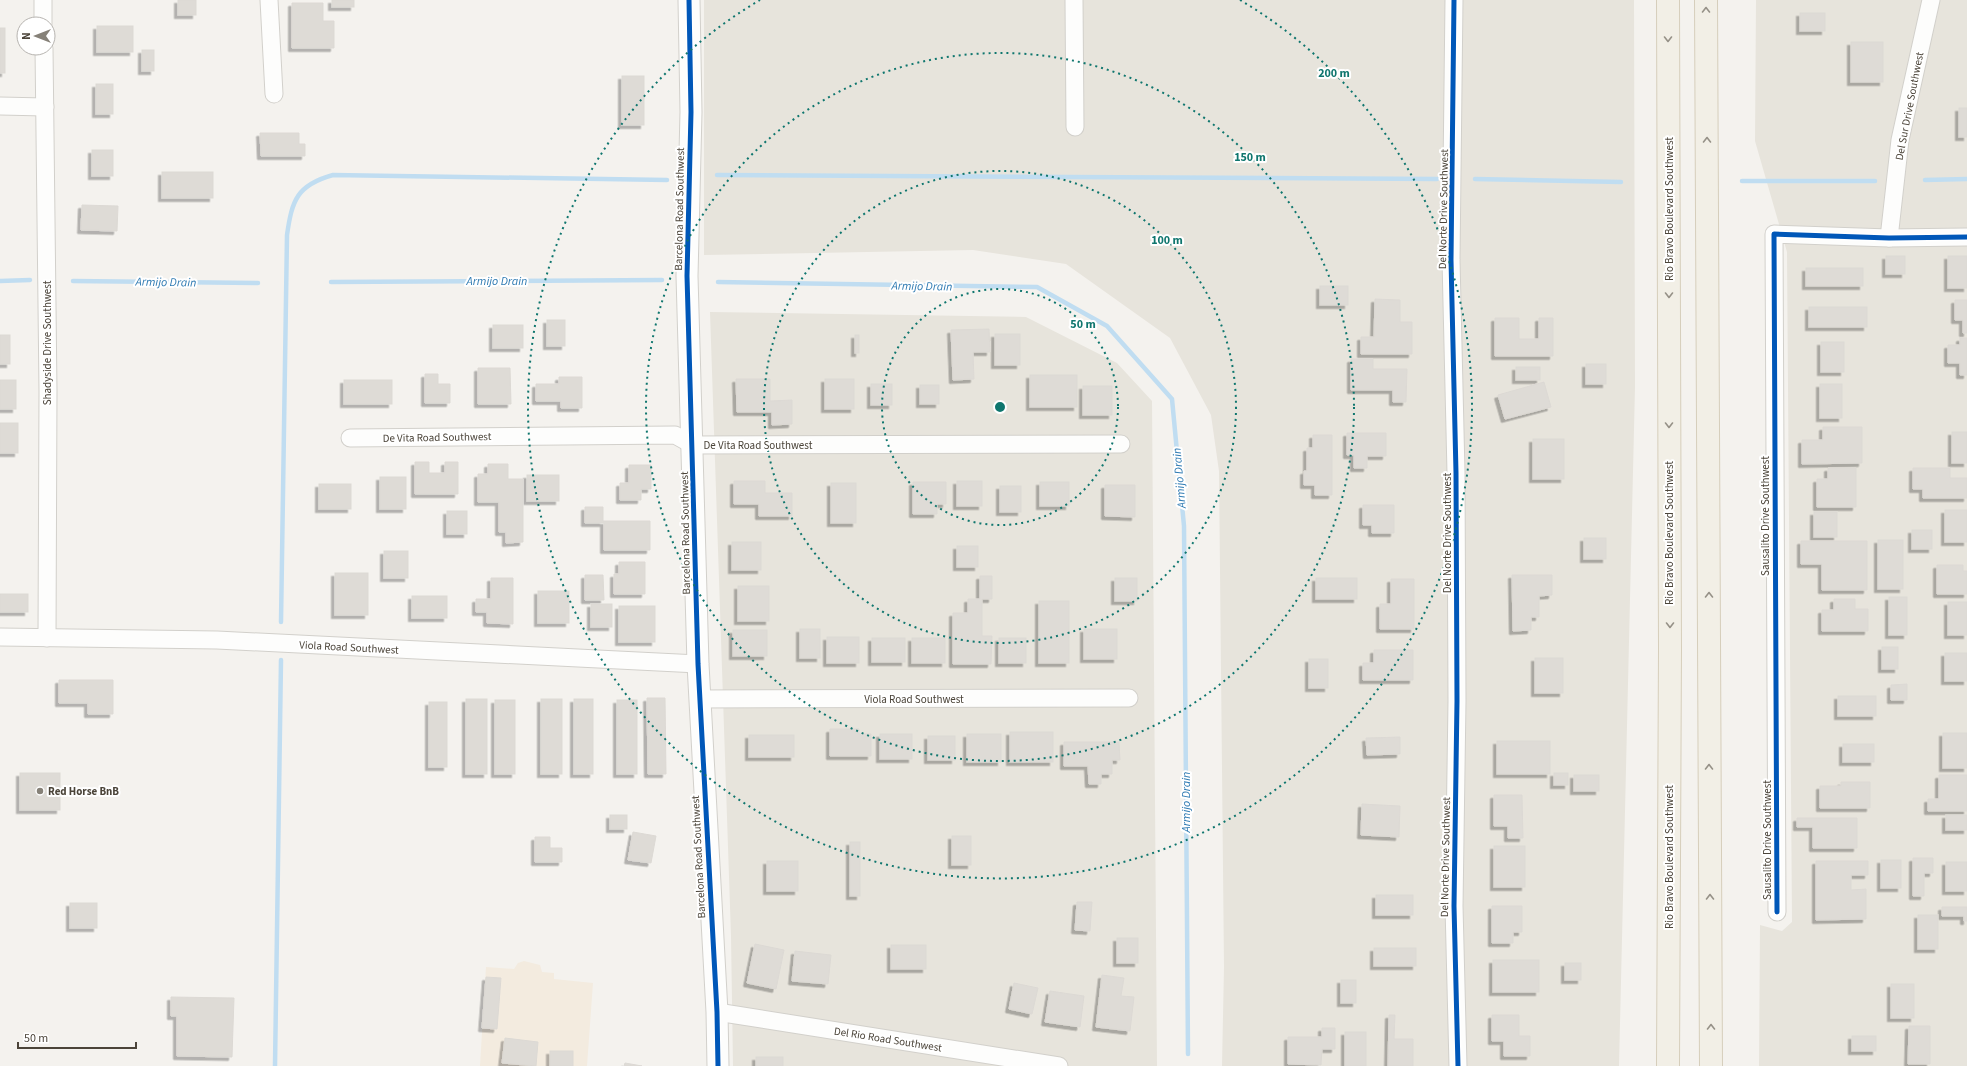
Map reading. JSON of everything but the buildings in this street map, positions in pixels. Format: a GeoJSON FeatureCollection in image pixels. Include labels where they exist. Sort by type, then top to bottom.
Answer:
{"type":"FeatureCollection","features":[{"type":"Feature","properties":{"kind":"main road","name":"Rio Bravo Boulevard Southwest"},"geometry":{"type":"LineString","coordinates":[[1668,0],[1670,665],[1668,1066]]}},
{"type":"Feature","properties":{"kind":"main road"},"geometry":{"type":"LineString","coordinates":[[1706,0],[1711,1066]]}},
{"type":"Feature","properties":{"kind":"street"},"geometry":{"type":"LineString","coordinates":[[42,0],[43,16]]}},
{"type":"Feature","properties":{"kind":"street"},"geometry":{"type":"LineString","coordinates":[[269,0],[274,94]]}},
{"type":"Feature","properties":{"kind":"street","name":"Barcelona Road Southwest"},"geometry":{"type":"LineString","coordinates":[[689,0],[691,112],[688,276],[698,664],[717,1012],[718,1066]]}},
{"type":"Feature","properties":{"kind":"street"},"geometry":{"type":"LineString","coordinates":[[1074,0],[1075,127]]}},
{"type":"Feature","properties":{"kind":"street","name":"Del Norte Drive Southwest"},"geometry":{"type":"LineString","coordinates":[[1454,0],[1452,260],[1458,701],[1454,906],[1458,1066]]}},
{"type":"Feature","properties":{"kind":"street","name":"Del Sur Drive Southwest"},"geometry":{"type":"LineString","coordinates":[[1889,238],[1900,140],[1931,0]]}},
{"type":"Feature","properties":{"kind":"street","name":"Shadyside Drive Southwest"},"geometry":{"type":"LineString","coordinates":[[44,56],[47,638]]}},
{"type":"Feature","properties":{"kind":"street"},"geometry":{"type":"LineString","coordinates":[[0,106],[45,107]]}},
{"type":"Feature","properties":{"kind":"street","name":"Sausalito Drive Southwest"},"geometry":{"type":"LineString","coordinates":[[1777,912],[1774,234],[1889,238]]}},
{"type":"Feature","properties":{"kind":"street"},"geometry":{"type":"LineString","coordinates":[[1889,238],[1967,237]]}},
{"type":"Feature","properties":{"kind":"street","name":"De Vita Road Southwest"},"geometry":{"type":"LineString","coordinates":[[350,438],[675,435],[693,445],[1121,444]]}},
{"type":"Feature","properties":{"kind":"street","name":"Viola Road Southwest"},"geometry":{"type":"LineString","coordinates":[[0,637],[217,640],[698,664]]}},
{"type":"Feature","properties":{"kind":"street","name":"Viola Road Southwest"},"geometry":{"type":"LineString","coordinates":[[699,699],[1129,698]]}},
{"type":"Feature","properties":{"kind":"street","name":"Del Rio Road Southwest"},"geometry":{"type":"LineString","coordinates":[[717,1012],[1059,1066]]}},
{"type":"Feature","properties":{"kind":"shaded area"},"geometry":{"type":"Polygon","coordinates":[[[704,0],[1634,0],[1635,387],[1619,1066],[1222,1066],[1224,967],[1219,471],[1211,415],[1170,338],[1066,264],[973,250],[704,255],[704,0]]]}},
{"type":"Feature","properties":{"kind":"shaded area"},"geometry":{"type":"Polygon","coordinates":[[[1756,0],[1967,0],[1967,1066],[1759,1066],[1760,925],[1782,931],[1792,922],[1787,252],[1755,141],[1756,0]]]}},
{"type":"Feature","properties":{"kind":"shaded area"},"geometry":{"type":"Polygon","coordinates":[[[710,312],[1026,317],[1117,363],[1152,401],[1157,1066],[733,1066],[731,936],[710,312]]]}},
{"type":"Feature","properties":{"kind":"shaded area"},"geometry":{"type":"Polygon","coordinates":[[[524,961],[540,965],[542,972],[554,973],[554,979],[593,983],[587,1066],[480,1066],[486,967],[514,969],[518,963],[524,961]]]}},
{"type":"Feature","properties":{"kind":"waterway"},"geometry":{"type":"LineString","coordinates":[[281,622],[287,235],[294,203],[304,189],[321,179],[333,175],[667,180]]}},
{"type":"Feature","properties":{"kind":"waterway"},"geometry":{"type":"LineString","coordinates":[[717,175],[1437,179]]}},
{"type":"Feature","properties":{"kind":"waterway"},"geometry":{"type":"LineString","coordinates":[[1475,179],[1621,182]]}},
{"type":"Feature","properties":{"kind":"waterway"},"geometry":{"type":"LineString","coordinates":[[1925,180],[1967,179]]}},
{"type":"Feature","properties":{"kind":"waterway"},"geometry":{"type":"LineString","coordinates":[[1742,181],[1875,181]]}},
{"type":"Feature","properties":{"kind":"waterway","name":"Armijo Drain"},"geometry":{"type":"LineString","coordinates":[[0,281],[30,280]]}},
{"type":"Feature","properties":{"kind":"waterway","name":"Armijo Drain"},"geometry":{"type":"LineString","coordinates":[[331,282],[662,280]]}},
{"type":"Feature","properties":{"kind":"waterway","name":"Armijo Drain"},"geometry":{"type":"LineString","coordinates":[[73,281],[258,283]]}},
{"type":"Feature","properties":{"kind":"waterway","name":"Armijo Drain"},"geometry":{"type":"LineString","coordinates":[[718,282],[1037,287],[1107,326],[1172,399],[1184,526],[1188,1054]]}},
{"type":"Feature","properties":{"kind":"waterway"},"geometry":{"type":"LineString","coordinates":[[275,1066],[281,660]]}},
{"type":"Feature","properties":{"kind":"cycle path"},"geometry":{"type":"LineString","coordinates":[[689,0],[691,112],[687,276],[698,664],[717,1012],[718,1066]]}},
{"type":"Feature","properties":{"kind":"cycle path"},"geometry":{"type":"LineString","coordinates":[[1454,0],[1451,260],[1456,473],[1457,701],[1454,906],[1458,1066]]}},
{"type":"Feature","properties":{"kind":"cycle path"},"geometry":{"type":"LineString","coordinates":[[1777,912],[1774,234],[1889,238],[1967,237]]}},
{"type":"Feature","properties":{"kind":"place","name":"Red Horse BnB"},"geometry":{"type":"Point","coordinates":[40,791]}}]}
